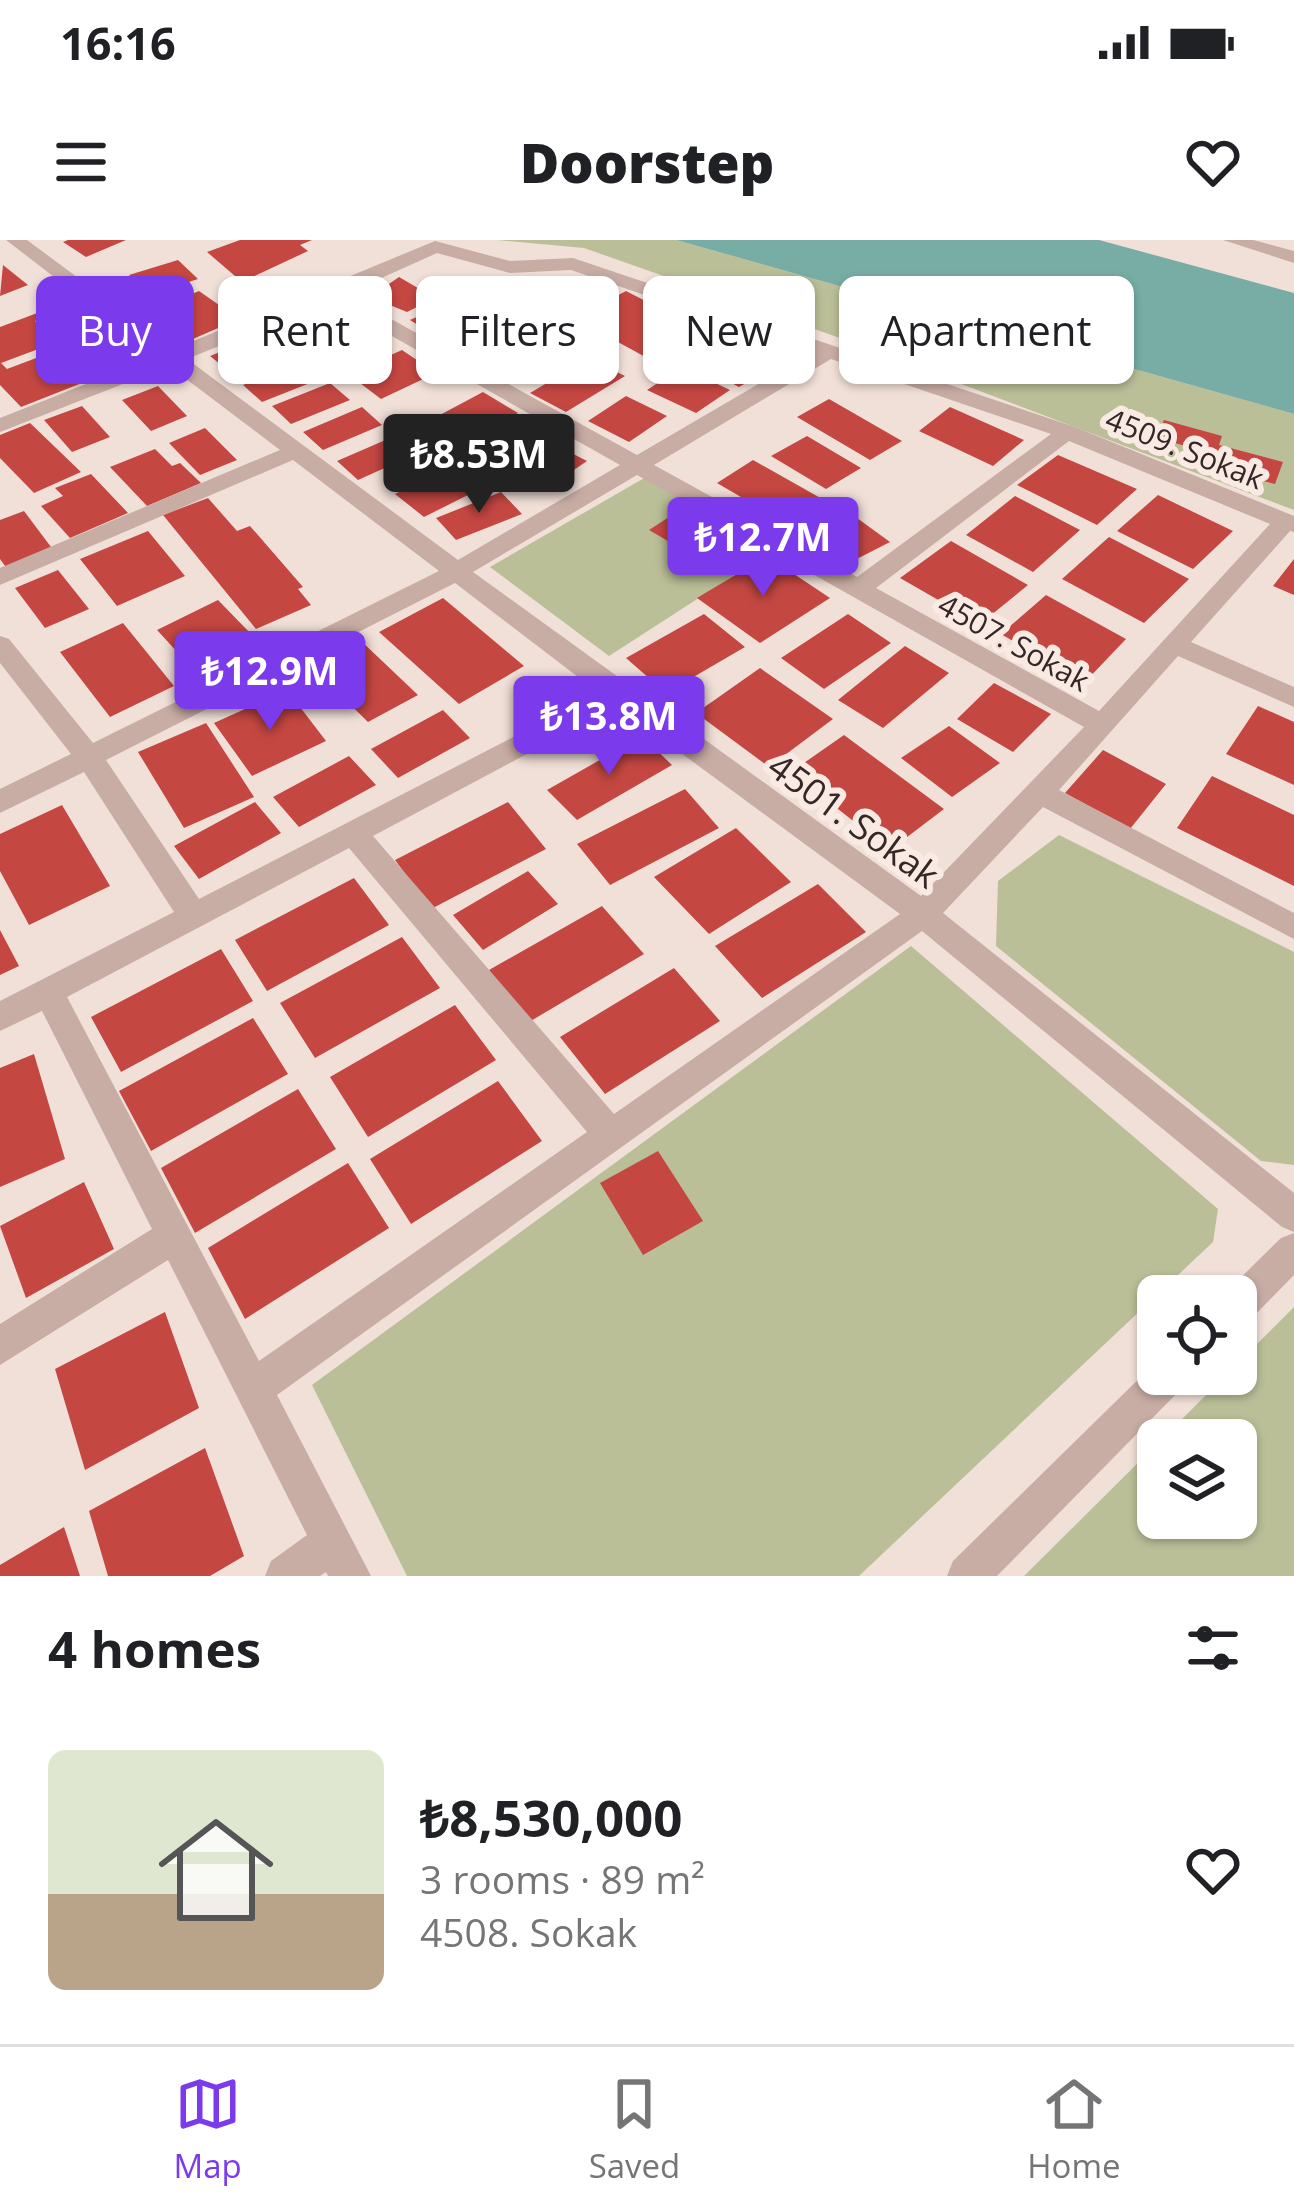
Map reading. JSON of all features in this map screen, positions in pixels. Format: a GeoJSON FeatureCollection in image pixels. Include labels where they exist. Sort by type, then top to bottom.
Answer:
{"type":"FeatureCollection","features":[{"type":"Feature","properties":{"kind":"street","name":"4501. Sokak"},"geometry":{"type":"LineString","coordinates":[[15,240],[63,276]]}},
{"type":"Feature","properties":{"kind":"street"},"geometry":{"type":"LineString","coordinates":[[1245,242],[1294,257]]}},
{"type":"Feature","properties":{"kind":"street","name":"4509. Sokak"},"geometry":{"type":"LineString","coordinates":[[371,276],[435,247],[510,267],[573,264],[1067,432],[1289,524]]}},
{"type":"Feature","properties":{"kind":"street","name":"4507. Sokak"},"geometry":{"type":"LineString","coordinates":[[392,328],[1102,725]]}},
{"type":"Feature","properties":{"kind":"street"},"geometry":{"type":"LineString","coordinates":[[0,802],[456,572],[826,353]]}},
{"type":"Feature","properties":{"kind":"street","name":"4501. Sokak"},"geometry":{"type":"LineString","coordinates":[[194,375],[619,694],[923,914],[1294,1215]]}},
{"type":"Feature","properties":{"kind":"street"},"geometry":{"type":"LineString","coordinates":[[0,426],[106,384]]}},
{"type":"Feature","properties":{"kind":"street"},"geometry":{"type":"LineString","coordinates":[[858,589],[1067,432]]}},
{"type":"Feature","properties":{"kind":"street"},"geometry":{"type":"LineString","coordinates":[[0,577],[296,452]]}},
{"type":"Feature","properties":{"kind":"street"},"geometry":{"type":"LineString","coordinates":[[251,1390],[923,914],[1289,524]]}},
{"type":"Feature","properties":{"kind":"street"},"geometry":{"type":"LineString","coordinates":[[1174,644],[1294,698]]}},
{"type":"Feature","properties":{"kind":"street"},"geometry":{"type":"LineString","coordinates":[[0,645],[90,758],[192,914]]}},
{"type":"Feature","properties":{"kind":"street"},"geometry":{"type":"LineString","coordinates":[[0,1017],[619,694]]}},
{"type":"Feature","properties":{"kind":"street"},"geometry":{"type":"LineString","coordinates":[[1040,793],[1294,927]]}},
{"type":"Feature","properties":{"kind":"street"},"geometry":{"type":"LineString","coordinates":[[352,830],[611,1135]]}},
{"type":"Feature","properties":{"kind":"street"},"geometry":{"type":"LineString","coordinates":[[49,994],[341,1559],[286,1576]]}},
{"type":"Feature","properties":{"kind":"street"},"geometry":{"type":"LineString","coordinates":[[0,1346],[172,1237]]}},
{"type":"Feature","properties":{"kind":"street"},"geometry":{"type":"LineString","coordinates":[[1257,1287],[1294,1250]]}},
{"type":"Feature","properties":{"kind":"street"},"geometry":{"type":"LineString","coordinates":[[968,1576],[1149,1395]]}},
{"type":"Feature","properties":{"kind":"green space"},"geometry":{"type":"Polygon","coordinates":[[[497,240],[676,240],[804,276],[664,276],[584,248],[497,240]]]}},
{"type":"Feature","properties":{"kind":"green space"},"geometry":{"type":"Polygon","coordinates":[[[815,279],[839,286],[837,337],[815,329],[815,279]]]}},
{"type":"Feature","properties":{"kind":"green space"},"geometry":{"type":"Polygon","coordinates":[[[1134,369],[1294,414],[1294,510],[961,384],[1134,384],[1134,369]]]}},
{"type":"Feature","properties":{"kind":"green space"},"geometry":{"type":"Polygon","coordinates":[[[646,477],[767,554],[609,656],[490,567],[646,477]]]}},
{"type":"Feature","properties":{"kind":"green space"},"geometry":{"type":"Polygon","coordinates":[[[1059,835],[1294,952],[1294,1165],[1261,1161],[996,946],[998,881],[1059,835]]]}},
{"type":"Feature","properties":{"kind":"green space"},"geometry":{"type":"Polygon","coordinates":[[[911,946],[1218,1209],[1213,1242],[1178,1275],[1137,1275],[1137,1314],[859,1576],[407,1576],[312,1385],[911,946]]]}},
{"type":"Feature","properties":{"kind":"green space"},"geometry":{"type":"Polygon","coordinates":[[[1294,1307],[1294,1576],[1024,1576],[1137,1464],[1137,1539],[1257,1539],[1257,1419],[1182,1419],[1206,1395],[1257,1395],[1257,1344],[1294,1307]]]}},
{"type":"Feature","properties":{"kind":"water"},"geometry":{"type":"Polygon","coordinates":[[[676,240],[1099,240],[1294,293],[1294,414],[1134,369],[1134,276],[839,276],[839,286],[676,240]]]}},
{"type":"Feature","properties":{"kind":"building"},"geometry":{"type":"Polygon","coordinates":[[[126,240],[86,257],[63,242],[126,240]]]}},
{"type":"Feature","properties":{"kind":"building"},"geometry":{"type":"Polygon","coordinates":[[[240,240],[312,240],[300,245],[308,251],[255,276],[235,276],[207,252],[240,240]]]}},
{"type":"Feature","properties":{"kind":"building"},"geometry":{"type":"Polygon","coordinates":[[[178,260],[198,279],[194,276],[129,275],[178,260]]]}},
{"type":"Feature","properties":{"kind":"building"},"geometry":{"type":"Polygon","coordinates":[[[3,265],[28,285],[0,296],[3,265]]]}},
{"type":"Feature","properties":{"kind":"building"},"geometry":{"type":"Polygon","coordinates":[[[399,277],[416,287],[416,308],[407,312],[392,306],[392,282],[399,277]]]}},
{"type":"Feature","properties":{"kind":"building"},"geometry":{"type":"Polygon","coordinates":[[[199,291],[218,304],[218,328],[194,339],[194,293],[199,291]]]}},
{"type":"Feature","properties":{"kind":"building"},"geometry":{"type":"Polygon","coordinates":[[[626,291],[643,300],[643,356],[619,343],[619,295],[626,291]]]}},
{"type":"Feature","properties":{"kind":"building"},"geometry":{"type":"Polygon","coordinates":[[[36,314],[36,350],[1,363],[7,369],[36,358],[36,384],[79,384],[21,407],[0,385],[0,327],[36,314]]]}},
{"type":"Feature","properties":{"kind":"building"},"geometry":{"type":"Polygon","coordinates":[[[402,350],[416,359],[416,382],[381,399],[361,384],[392,384],[392,354],[402,350]]]}},
{"type":"Feature","properties":{"kind":"building"},"geometry":{"type":"Polygon","coordinates":[[[246,384],[307,384],[262,402],[246,384]]]}},
{"type":"Feature","properties":{"kind":"building"},"geometry":{"type":"Polygon","coordinates":[[[327,384],[350,400],[291,424],[272,406],[327,384]]]}},
{"type":"Feature","properties":{"kind":"building"},"geometry":{"type":"Polygon","coordinates":[[[545,384],[612,384],[566,412],[530,393],[545,384]]]}},
{"type":"Feature","properties":{"kind":"building"},"geometry":{"type":"Polygon","coordinates":[[[656,384],[717,384],[730,390],[696,413],[647,390],[656,384]]]}},
{"type":"Feature","properties":{"kind":"building"},"geometry":{"type":"Polygon","coordinates":[[[158,386],[187,416],[151,431],[122,400],[158,386]]]}},
{"type":"Feature","properties":{"kind":"building"},"geometry":{"type":"Polygon","coordinates":[[[483,392],[518,413],[459,446],[423,424],[483,392]]]}},
{"type":"Feature","properties":{"kind":"building"},"geometry":{"type":"Polygon","coordinates":[[[626,396],[667,416],[629,442],[588,421],[626,396]]]}},
{"type":"Feature","properties":{"kind":"building"},"geometry":{"type":"Polygon","coordinates":[[[829,399],[902,441],[870,460],[797,417],[829,399]]]}},
{"type":"Feature","properties":{"kind":"building"},"geometry":{"type":"Polygon","coordinates":[[[82,406],[110,437],[72,452],[44,420],[82,406]]]}},
{"type":"Feature","properties":{"kind":"building"},"geometry":{"type":"Polygon","coordinates":[[[362,407],[382,425],[323,450],[303,432],[362,407]]]}},
{"type":"Feature","properties":{"kind":"building"},"geometry":{"type":"Polygon","coordinates":[[[950,407],[1024,440],[993,466],[919,431],[950,407]]]}},
{"type":"Feature","properties":{"kind":"building"},"geometry":{"type":"Polygon","coordinates":[[[1164,420],[1222,436],[1219,445],[1283,462],[1275,484],[1181,459],[1186,446],[1156,438],[1164,420]]]}},
{"type":"Feature","properties":{"kind":"building"},"geometry":{"type":"Polygon","coordinates":[[[30,423],[81,472],[34,493],[0,458],[0,435],[30,423]]]}},
{"type":"Feature","properties":{"kind":"building"},"geometry":{"type":"Polygon","coordinates":[[[205,428],[237,460],[200,475],[169,443],[205,428]]]}},
{"type":"Feature","properties":{"kind":"building"},"geometry":{"type":"Polygon","coordinates":[[[397,435],[418,453],[358,480],[337,461],[397,435]]]}},
{"type":"Feature","properties":{"kind":"building"},"geometry":{"type":"Polygon","coordinates":[[[807,436],[861,468],[826,489],[771,456],[807,436]]]}},
{"type":"Feature","properties":{"kind":"building"},"geometry":{"type":"Polygon","coordinates":[[[546,440],[587,461],[546,489],[504,467],[546,440]]]}},
{"type":"Feature","properties":{"kind":"building"},"geometry":{"type":"Polygon","coordinates":[[[155,449],[172,466],[180,463],[201,483],[147,506],[110,467],[155,449]]]}},
{"type":"Feature","properties":{"kind":"building"},"geometry":{"type":"Polygon","coordinates":[[[1058,455],[1137,489],[1097,525],[1017,485],[1058,455]]]}},
{"type":"Feature","properties":{"kind":"building"},"geometry":{"type":"Polygon","coordinates":[[[753,460],[824,500],[789,525],[717,483],[753,460]]]}},
{"type":"Feature","properties":{"kind":"building"},"geometry":{"type":"Polygon","coordinates":[[[459,463],[488,485],[424,517],[395,494],[459,463]]]}},
{"type":"Feature","properties":{"kind":"building"},"geometry":{"type":"Polygon","coordinates":[[[91,474],[128,513],[70,538],[41,506],[63,496],[55,488],[91,474]]]}},
{"type":"Feature","properties":{"kind":"building"},"geometry":{"type":"Polygon","coordinates":[[[501,492],[522,514],[456,540],[436,518],[501,492]]]}},
{"type":"Feature","properties":{"kind":"building"},"geometry":{"type":"Polygon","coordinates":[[[1158,495],[1233,531],[1193,569],[1117,531],[1158,495]]]}},
{"type":"Feature","properties":{"kind":"building"},"geometry":{"type":"Polygon","coordinates":[[[1015,496],[1080,530],[1033,572],[966,535],[1015,496]]]}},
{"type":"Feature","properties":{"kind":"building"},"geometry":{"type":"Polygon","coordinates":[[[208,498],[237,531],[250,526],[303,587],[298,589],[311,605],[256,629],[163,515],[208,498]]]}},
{"type":"Feature","properties":{"kind":"building"},"geometry":{"type":"Polygon","coordinates":[[[683,508],[711,524],[678,547],[649,530],[683,508]]]}},
{"type":"Feature","properties":{"kind":"building"},"geometry":{"type":"Polygon","coordinates":[[[846,510],[890,542],[845,565],[802,532],[846,510]]]}},
{"type":"Feature","properties":{"kind":"building"},"geometry":{"type":"Polygon","coordinates":[[[24,511],[54,551],[8,570],[0,559],[0,520],[24,511]]]}},
{"type":"Feature","properties":{"kind":"building"},"geometry":{"type":"Polygon","coordinates":[[[148,531],[185,576],[117,606],[80,559],[148,531]]]}},
{"type":"Feature","properties":{"kind":"building"},"geometry":{"type":"Polygon","coordinates":[[[1109,537],[1189,579],[1144,623],[1062,579],[1109,537]]]}},
{"type":"Feature","properties":{"kind":"building"},"geometry":{"type":"Polygon","coordinates":[[[951,541],[1028,585],[980,624],[900,578],[951,541]]]}},
{"type":"Feature","properties":{"kind":"building"},"geometry":{"type":"Polygon","coordinates":[[[767,556],[830,598],[760,643],[697,598],[767,556]]]}},
{"type":"Feature","properties":{"kind":"building"},"geometry":{"type":"Polygon","coordinates":[[[1294,559],[1294,595],[1273,586],[1294,559]]]}},
{"type":"Feature","properties":{"kind":"building"},"geometry":{"type":"Polygon","coordinates":[[[58,570],[89,609],[45,628],[15,588],[58,570]]]}},
{"type":"Feature","properties":{"kind":"building"},"geometry":{"type":"Polygon","coordinates":[[[1046,595],[1126,639],[1084,683],[1001,634],[1046,595]]]}},
{"type":"Feature","properties":{"kind":"building"},"geometry":{"type":"Polygon","coordinates":[[[443,598],[524,666],[459,704],[379,632],[443,598]]]}},
{"type":"Feature","properties":{"kind":"building"},"geometry":{"type":"Polygon","coordinates":[[[218,600],[253,636],[191,667],[157,630],[218,600]]]}},
{"type":"Feature","properties":{"kind":"building"},"geometry":{"type":"Polygon","coordinates":[[[704,614],[745,647],[666,693],[626,658],[704,614]]]}},
{"type":"Feature","properties":{"kind":"building"},"geometry":{"type":"Polygon","coordinates":[[[848,614],[891,643],[824,689],[781,658],[848,614]]]}},
{"type":"Feature","properties":{"kind":"building"},"geometry":{"type":"Polygon","coordinates":[[[123,623],[174,686],[110,717],[60,652],[123,623]]]}},
{"type":"Feature","properties":{"kind":"building"},"geometry":{"type":"Polygon","coordinates":[[[359,639],[418,695],[368,722],[310,665],[359,639]]]}},
{"type":"Feature","properties":{"kind":"building"},"geometry":{"type":"Polygon","coordinates":[[[905,646],[949,673],[883,728],[838,700],[905,646]]]}},
{"type":"Feature","properties":{"kind":"building"},"geometry":{"type":"Polygon","coordinates":[[[760,668],[833,719],[769,767],[696,713],[760,668]]]}},
{"type":"Feature","properties":{"kind":"building"},"geometry":{"type":"Polygon","coordinates":[[[994,683],[1051,714],[1013,752],[957,719],[994,683]]]}},
{"type":"Feature","properties":{"kind":"building"},"geometry":{"type":"Polygon","coordinates":[[[287,690],[326,741],[252,776],[214,723],[287,690]]]}},
{"type":"Feature","properties":{"kind":"building"},"geometry":{"type":"Polygon","coordinates":[[[1258,706],[1294,722],[1294,785],[1226,754],[1258,706]]]}},
{"type":"Feature","properties":{"kind":"building"},"geometry":{"type":"Polygon","coordinates":[[[443,710],[470,738],[398,778],[371,749],[443,710]]]}},
{"type":"Feature","properties":{"kind":"building"},"geometry":{"type":"Polygon","coordinates":[[[206,723],[254,797],[184,828],[138,752],[206,723]]]}},
{"type":"Feature","properties":{"kind":"building"},"geometry":{"type":"Polygon","coordinates":[[[949,726],[1000,763],[952,797],[901,758],[949,726]]]}},
{"type":"Feature","properties":{"kind":"building"},"geometry":{"type":"Polygon","coordinates":[[[844,735],[944,809],[890,850],[791,772],[844,735]]]}},
{"type":"Feature","properties":{"kind":"building"},"geometry":{"type":"Polygon","coordinates":[[[642,736],[672,765],[577,820],[547,790],[642,736]]]}},
{"type":"Feature","properties":{"kind":"building"},"geometry":{"type":"Polygon","coordinates":[[[1103,750],[1166,784],[1130,829],[1065,793],[1103,750]]]}},
{"type":"Feature","properties":{"kind":"building"},"geometry":{"type":"Polygon","coordinates":[[[349,756],[376,785],[299,827],[273,797],[349,756]]]}},
{"type":"Feature","properties":{"kind":"building"},"geometry":{"type":"Polygon","coordinates":[[[1212,776],[1294,815],[1294,886],[1177,828],[1212,776]]]}},
{"type":"Feature","properties":{"kind":"building"},"geometry":{"type":"Polygon","coordinates":[[[685,789],[719,828],[610,885],[577,844],[685,789]]]}},
{"type":"Feature","properties":{"kind":"building"},"geometry":{"type":"Polygon","coordinates":[[[255,802],[281,833],[199,879],[174,846],[255,802]]]}},
{"type":"Feature","properties":{"kind":"building"},"geometry":{"type":"Polygon","coordinates":[[[508,802],[546,849],[431,909],[395,860],[508,802]]]}},
{"type":"Feature","properties":{"kind":"building"},"geometry":{"type":"Polygon","coordinates":[[[62,805],[110,886],[29,925],[0,871],[0,834],[62,805]]]}},
{"type":"Feature","properties":{"kind":"building"},"geometry":{"type":"Polygon","coordinates":[[[736,828],[791,882],[709,934],[654,877],[736,828]]]}},
{"type":"Feature","properties":{"kind":"building"},"geometry":{"type":"Polygon","coordinates":[[[528,871],[558,904],[483,950],[453,915],[528,871]]]}},
{"type":"Feature","properties":{"kind":"building"},"geometry":{"type":"Polygon","coordinates":[[[354,878],[389,925],[267,991],[235,940],[354,878]]]}},
{"type":"Feature","properties":{"kind":"building"},"geometry":{"type":"Polygon","coordinates":[[[818,884],[866,932],[762,998],[715,946],[818,884]]]}},
{"type":"Feature","properties":{"kind":"building"},"geometry":{"type":"Polygon","coordinates":[[[602,906],[644,954],[529,1022],[489,970],[602,906]]]}},
{"type":"Feature","properties":{"kind":"building"},"geometry":{"type":"Polygon","coordinates":[[[0,930],[19,966],[0,975],[0,930]]]}},
{"type":"Feature","properties":{"kind":"building"},"geometry":{"type":"Polygon","coordinates":[[[402,937],[440,988],[315,1058],[280,1003],[402,937]]]}},
{"type":"Feature","properties":{"kind":"building"},"geometry":{"type":"Polygon","coordinates":[[[221,949],[253,1001],[121,1072],[91,1017],[221,949]]]}},
{"type":"Feature","properties":{"kind":"building"},"geometry":{"type":"Polygon","coordinates":[[[674,968],[720,1021],[605,1094],[560,1037],[674,968]]]}},
{"type":"Feature","properties":{"kind":"building"},"geometry":{"type":"Polygon","coordinates":[[[455,1005],[496,1060],[368,1137],[330,1077],[455,1005]]]}},
{"type":"Feature","properties":{"kind":"building"},"geometry":{"type":"Polygon","coordinates":[[[253,1018],[288,1074],[151,1151],[119,1091],[253,1018]]]}},
{"type":"Feature","properties":{"kind":"building"},"geometry":{"type":"Polygon","coordinates":[[[34,1054],[65,1159],[0,1187],[0,1068],[34,1054]]]}},
{"type":"Feature","properties":{"kind":"building"},"geometry":{"type":"Polygon","coordinates":[[[498,1081],[542,1141],[411,1224],[370,1159],[498,1081]]]}},
{"type":"Feature","properties":{"kind":"building"},"geometry":{"type":"Polygon","coordinates":[[[298,1089],[336,1149],[195,1233],[161,1168],[298,1089]]]}},
{"type":"Feature","properties":{"kind":"building"},"geometry":{"type":"Polygon","coordinates":[[[658,1151],[703,1221],[643,1255],[600,1183],[658,1151]]]}},
{"type":"Feature","properties":{"kind":"building"},"geometry":{"type":"Polygon","coordinates":[[[348,1163],[389,1228],[245,1319],[208,1248],[348,1163]]]}},
{"type":"Feature","properties":{"kind":"building"},"geometry":{"type":"Polygon","coordinates":[[[84,1182],[114,1249],[26,1298],[0,1226],[84,1182]]]}},
{"type":"Feature","properties":{"kind":"building"},"geometry":{"type":"Polygon","coordinates":[[[165,1312],[199,1408],[85,1470],[55,1369],[165,1312]]]}},
{"type":"Feature","properties":{"kind":"building"},"geometry":{"type":"Polygon","coordinates":[[[205,1448],[244,1556],[210,1576],[108,1576],[89,1511],[205,1448]]]}},
{"type":"Feature","properties":{"kind":"building"},"geometry":{"type":"Polygon","coordinates":[[[64,1527],[80,1576],[0,1576],[0,1565],[64,1527]]]}}]}
